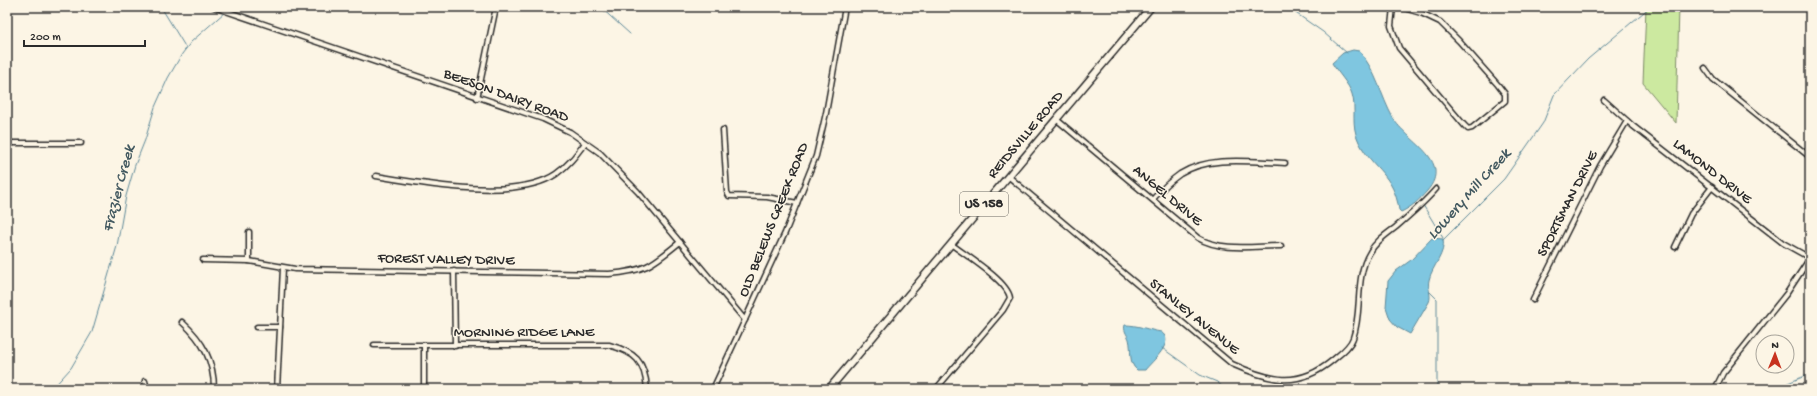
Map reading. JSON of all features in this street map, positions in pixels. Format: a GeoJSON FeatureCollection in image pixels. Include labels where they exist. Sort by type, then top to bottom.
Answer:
{"type":"FeatureCollection","features":[{"type":"Feature","properties":{"kind":"highway","name":"REIDSVILLE ROAD"},"geometry":{"type":"LineString","coordinates":[[829,389],[1151,7]]}},
{"type":"Feature","properties":{"kind":"street","name":"BEESON DAIRY ROAD"},"geometry":{"type":"LineString","coordinates":[[214,7],[543,120],[570,132],[600,154],[638,192],[745,320]]}},
{"type":"Feature","properties":{"kind":"street"},"geometry":{"type":"LineString","coordinates":[[477,98],[496,7]]}},
{"type":"Feature","properties":{"kind":"street","name":"OLD BELEWS CREEK ROAD"},"geometry":{"type":"LineString","coordinates":[[713,389],[785,232],[816,156],[826,113],[845,7]]}},
{"type":"Feature","properties":{"kind":"street"},"geometry":{"type":"LineString","coordinates":[[1393,7],[1391,26],[1399,48],[1464,125],[1468,128],[1472,128],[1505,101],[1505,94],[1498,85],[1459,40],[1440,22],[1421,13],[1400,7]]}},
{"type":"Feature","properties":{"kind":"street"},"geometry":{"type":"LineString","coordinates":[[1705,68],[1713,79],[1810,157]]}},
{"type":"Feature","properties":{"kind":"street","name":"LAMOND DRIVE"},"geometry":{"type":"LineString","coordinates":[[1604,100],[1628,121],[1782,243],[1810,258]]}},
{"type":"Feature","properties":{"kind":"street","name":"ANGEL DRIVE"},"geometry":{"type":"LineString","coordinates":[[1056,119],[1198,238],[1207,243],[1218,246],[1281,246]]}},
{"type":"Feature","properties":{"kind":"street","name":"SPORTSMAN DRIVE"},"geometry":{"type":"LineString","coordinates":[[1533,300],[1600,166],[1628,121]]}},
{"type":"Feature","properties":{"kind":"street"},"geometry":{"type":"LineString","coordinates":[[723,130],[727,192],[729,196],[767,197],[797,203]]}},
{"type":"Feature","properties":{"kind":"street"},"geometry":{"type":"LineString","coordinates":[[376,176],[439,187],[516,188],[538,183],[555,174],[572,161],[585,142]]}},
{"type":"Feature","properties":{"kind":"street"},"geometry":{"type":"LineString","coordinates":[[7,143],[81,143]]}},
{"type":"Feature","properties":{"kind":"street"},"geometry":{"type":"LineString","coordinates":[[1152,199],[1173,179],[1201,164],[1214,162],[1285,163]]}},
{"type":"Feature","properties":{"kind":"street","name":"STANLEY AVENUE"},"geometry":{"type":"LineString","coordinates":[[1008,176],[1232,364],[1273,379],[1286,380],[1299,379],[1318,372],[1345,350],[1353,338],[1361,276],[1370,252],[1380,240],[1416,210],[1436,189]]}},
{"type":"Feature","properties":{"kind":"street"},"geometry":{"type":"LineString","coordinates":[[1675,247],[1691,214],[1712,187]]}},
{"type":"Feature","properties":{"kind":"street"},"geometry":{"type":"LineString","coordinates":[[249,232],[249,261]]}},
{"type":"Feature","properties":{"kind":"street","name":"FOREST VALLEY DRIVE"},"geometry":{"type":"LineString","coordinates":[[203,260],[249,261],[283,268],[590,274],[630,272],[655,262],[680,242]]}},
{"type":"Feature","properties":{"kind":"street"},"geometry":{"type":"LineString","coordinates":[[936,389],[1003,310],[1010,298],[1003,283],[951,244]]}},
{"type":"Feature","properties":{"kind":"street"},"geometry":{"type":"LineString","coordinates":[[1715,389],[1723,373],[1787,293],[1810,258]]}},
{"type":"Feature","properties":{"kind":"street"},"geometry":{"type":"LineString","coordinates":[[277,389],[283,268]]}},
{"type":"Feature","properties":{"kind":"street"},"geometry":{"type":"LineString","coordinates":[[454,272],[455,346]]}},
{"type":"Feature","properties":{"kind":"street"},"geometry":{"type":"LineString","coordinates":[[182,322],[199,338],[208,354],[213,371],[214,389]]}},
{"type":"Feature","properties":{"kind":"street"},"geometry":{"type":"LineString","coordinates":[[257,327],[280,327]]}},
{"type":"Feature","properties":{"kind":"street","name":"MORNING RIDGE LANE"},"geometry":{"type":"LineString","coordinates":[[374,345],[609,345],[625,349],[634,356],[644,370],[648,389]]}},
{"type":"Feature","properties":{"kind":"street"},"geometry":{"type":"LineString","coordinates":[[424,345],[424,389]]}},
{"type":"Feature","properties":{"kind":"street"},"geometry":{"type":"LineString","coordinates":[[144,381],[146,389]]}},
{"type":"Feature","properties":{"kind":"green space"},"geometry":{"type":"Polygon","coordinates":[[[1646,7],[1679,7],[1676,123],[1643,83],[1646,7]]]}},
{"type":"Feature","properties":{"kind":"water"},"geometry":{"type":"Polygon","coordinates":[[[1353,50],[1359,51],[1370,67],[1393,118],[1432,160],[1435,170],[1434,180],[1427,191],[1409,208],[1401,212],[1399,210],[1393,188],[1370,159],[1359,142],[1354,123],[1352,94],[1332,63],[1343,53],[1353,50]]]}},
{"type":"Feature","properties":{"kind":"water"},"geometry":{"type":"Polygon","coordinates":[[[1432,238],[1443,239],[1441,255],[1429,280],[1429,302],[1410,334],[1397,327],[1390,319],[1386,307],[1388,281],[1396,271],[1411,260],[1432,238]]]}},
{"type":"Feature","properties":{"kind":"water"},"geometry":{"type":"Polygon","coordinates":[[[1125,325],[1161,332],[1165,336],[1166,341],[1164,346],[1157,357],[1145,370],[1137,370],[1132,364],[1130,343],[1125,330],[1125,325]]]}},
{"type":"Feature","properties":{"kind":"waterway"},"geometry":{"type":"LineString","coordinates":[[161,7],[186,48]]}},
{"type":"Feature","properties":{"kind":"waterway","name":"Frazier Creek"},"geometry":{"type":"LineString","coordinates":[[227,10],[231,7]]}},
{"type":"Feature","properties":{"kind":"waterway"},"geometry":{"type":"LineString","coordinates":[[600,7],[630,34]]}},
{"type":"Feature","properties":{"kind":"waterway"},"geometry":{"type":"LineString","coordinates":[[1287,7],[1323,32],[1347,53]]}},
{"type":"Feature","properties":{"kind":"waterway","name":"Lowery Mill Creek"},"geometry":{"type":"LineString","coordinates":[[1443,240],[1504,179],[1543,123],[1554,95],[1588,59],[1650,7]]}},
{"type":"Feature","properties":{"kind":"waterway","name":"Frazier Creek"},"geometry":{"type":"LineString","coordinates":[[52,389],[71,368],[92,332],[117,246],[126,196],[135,165],[145,140],[155,107],[168,78],[191,42],[225,12]]}},
{"type":"Feature","properties":{"kind":"waterway"},"geometry":{"type":"LineString","coordinates":[[1423,205],[1443,238]]}},
{"type":"Feature","properties":{"kind":"waterway","name":"Lowery Mill Creek"},"geometry":{"type":"LineString","coordinates":[[1428,290],[1437,299],[1436,389]]}},
{"type":"Feature","properties":{"kind":"waterway"},"geometry":{"type":"LineString","coordinates":[[1162,348],[1200,375],[1217,382],[1225,389]]}},
{"type":"Feature","properties":{"kind":"waterway"},"geometry":{"type":"LineString","coordinates":[[1773,389],[1810,374]]}}]}
